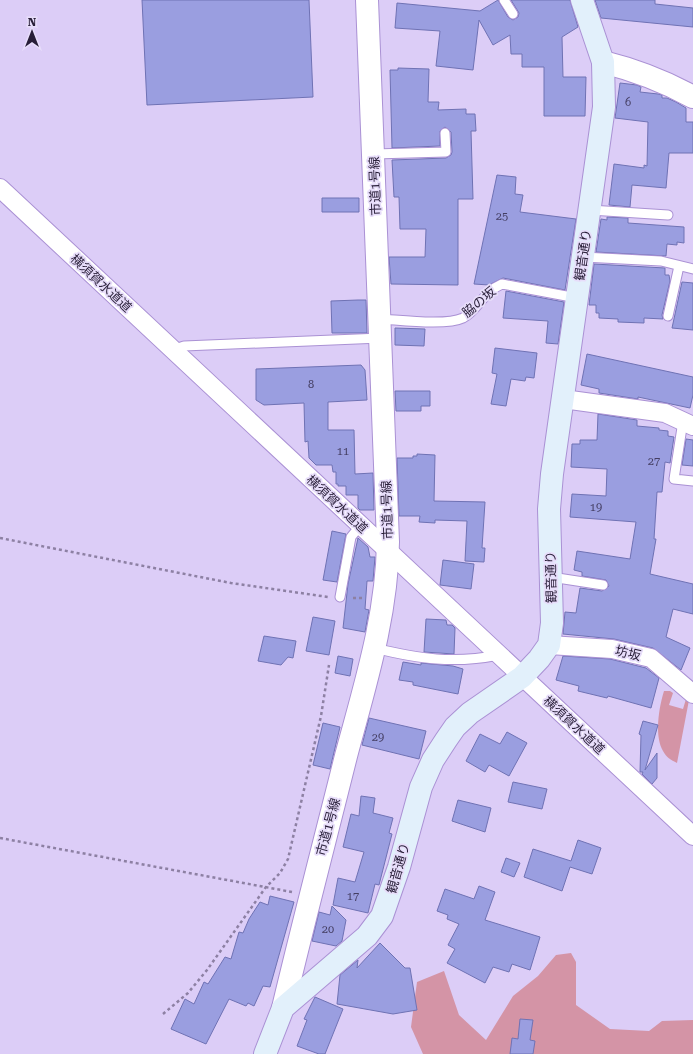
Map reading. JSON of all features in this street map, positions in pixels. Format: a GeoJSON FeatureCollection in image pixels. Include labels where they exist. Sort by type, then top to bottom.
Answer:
{"type":"FeatureCollection","features":[{"type":"Feature","properties":{"kind":"main road","name":"観音通り"},"geometry":{"type":"LineString","coordinates":[[264,1054],[283,1008],[367,936],[378,924],[386,908],[421,787],[437,752],[463,719],[522,677],[539,659],[549,645],[552,623],[549,509],[604,107],[603,62],[582,0]]}},
{"type":"Feature","properties":{"kind":"street","name":"市道1号線"},"geometry":{"type":"LineString","coordinates":[[283,1008],[310,896],[374,648],[385,598],[388,552],[367,0]]}},
{"type":"Feature","properties":{"kind":"street"},"geometry":{"type":"LineString","coordinates":[[603,62],[637,71],[674,86],[693,97]]}},
{"type":"Feature","properties":{"kind":"street","name":"横須賀水道道"},"geometry":{"type":"LineString","coordinates":[[0,188],[693,836]]}},
{"type":"Feature","properties":{"kind":"street"},"geometry":{"type":"LineString","coordinates":[[563,400],[665,413],[688,423]]}},
{"type":"Feature","properties":{"kind":"street","name":"坊坂"},"geometry":{"type":"LineString","coordinates":[[549,645],[612,649],[652,658],[693,694]]}},
{"type":"Feature","properties":{"kind":"lane"},"geometry":{"type":"LineString","coordinates":[[504,0],[513,14]]}},
{"type":"Feature","properties":{"kind":"lane"},"geometry":{"type":"LineString","coordinates":[[374,154],[446,152],[445,133]]}},
{"type":"Feature","properties":{"kind":"lane"},"geometry":{"type":"LineString","coordinates":[[590,210],[668,215]]}},
{"type":"Feature","properties":{"kind":"lane"},"geometry":{"type":"LineString","coordinates":[[583,257],[661,261],[693,269]]}},
{"type":"Feature","properties":{"kind":"lane"},"geometry":{"type":"LineString","coordinates":[[668,316],[679,266]]}},
{"type":"Feature","properties":{"kind":"lane","name":"脇の坂"},"geometry":{"type":"LineString","coordinates":[[380,328],[462,318],[493,288],[502,284],[577,298]]}},
{"type":"Feature","properties":{"kind":"lane"},"geometry":{"type":"LineString","coordinates":[[172,350],[184,346],[380,328]]}},
{"type":"Feature","properties":{"kind":"lane"},"geometry":{"type":"LineString","coordinates":[[688,423],[674,479],[693,481]]}},
{"type":"Feature","properties":{"kind":"lane"},"geometry":{"type":"LineString","coordinates":[[340,598],[350,537],[360,526]]}},
{"type":"Feature","properties":{"kind":"lane"},"geometry":{"type":"LineString","coordinates":[[551,577],[603,585]]}},
{"type":"Feature","properties":{"kind":"lane"},"geometry":{"type":"LineString","coordinates":[[374,648],[442,661],[478,659],[499,655]]}},
{"type":"Feature","properties":{"kind":"path"},"geometry":{"type":"LineString","coordinates":[[0,538],[231,583],[340,598],[385,598]]}},
{"type":"Feature","properties":{"kind":"path"},"geometry":{"type":"LineString","coordinates":[[162,1014],[188,993],[207,970],[266,887],[280,873],[288,859],[320,716],[329,665]]}},
{"type":"Feature","properties":{"kind":"path"},"geometry":{"type":"LineString","coordinates":[[0,838],[310,896]]}},
{"type":"Feature","properties":{"kind":"shaded area"},"geometry":{"type":"Polygon","coordinates":[[[664,691],[670,691],[673,693],[669,705],[683,709],[686,699],[689,700],[677,763],[664,753],[660,745],[658,721],[664,691]]]}},
{"type":"Feature","properties":{"kind":"shaded area"},"geometry":{"type":"Polygon","coordinates":[[[571,953],[576,962],[576,1005],[610,1029],[649,1031],[662,1021],[693,1020],[693,1054],[423,1054],[411,1027],[417,982],[444,971],[459,1015],[486,1040],[513,996],[538,976],[556,955],[571,953]]]}},
{"type":"Feature","properties":{"kind":"building"},"geometry":{"type":"Polygon","coordinates":[[[142,0],[309,0],[313,97],[147,105],[142,0]]]}},
{"type":"Feature","properties":{"kind":"building"},"geometry":{"type":"Polygon","coordinates":[[[498,0],[508,17],[513,20],[518,17],[519,13],[511,0],[570,0],[578,27],[562,37],[563,77],[586,77],[585,116],[544,116],[544,67],[522,67],[522,54],[511,54],[510,35],[493,45],[479,20],[473,70],[436,66],[440,31],[395,28],[397,3],[480,11],[498,0]]]}},
{"type":"Feature","properties":{"kind":"building"},"geometry":{"type":"Polygon","coordinates":[[[595,0],[655,0],[655,4],[693,8],[693,27],[601,18],[595,0]]]}},
{"type":"Feature","properties":{"kind":"building"},"geometry":{"type":"Polygon","coordinates":[[[398,68],[429,69],[428,102],[439,102],[438,110],[466,109],[466,114],[475,114],[476,131],[471,131],[473,199],[458,199],[458,285],[391,284],[389,257],[425,257],[426,229],[400,229],[399,197],[394,197],[392,160],[446,158],[451,155],[452,152],[451,132],[445,127],[440,131],[440,146],[392,148],[390,70],[398,70],[398,68]]]}},
{"type":"Feature","properties":{"kind":"building"},"geometry":{"type":"Polygon","coordinates":[[[620,83],[637,85],[641,87],[640,92],[662,95],[662,98],[667,98],[676,102],[686,108],[686,122],[693,122],[693,153],[669,153],[666,188],[632,185],[630,207],[609,205],[614,164],[644,168],[644,165],[647,166],[648,122],[615,118],[620,83]]]}},
{"type":"Feature","properties":{"kind":"building"},"geometry":{"type":"Polygon","coordinates":[[[497,175],[516,177],[515,194],[523,195],[520,212],[576,219],[565,290],[503,278],[489,285],[474,284],[497,175]]]}},
{"type":"Feature","properties":{"kind":"building"},"geometry":{"type":"Polygon","coordinates":[[[322,198],[359,198],[359,212],[322,212],[322,198]]]}},
{"type":"Feature","properties":{"kind":"building"},"geometry":{"type":"Polygon","coordinates":[[[607,217],[628,218],[628,223],[684,227],[684,243],[677,242],[677,245],[667,244],[666,256],[596,252],[601,219],[607,220],[607,217]]]}},
{"type":"Feature","properties":{"kind":"building"},"geometry":{"type":"Polygon","coordinates":[[[594,264],[665,268],[665,275],[669,275],[670,281],[662,315],[663,319],[644,318],[644,323],[618,322],[618,319],[599,318],[599,313],[596,313],[596,305],[589,305],[594,264]]]}},
{"type":"Feature","properties":{"kind":"building"},"geometry":{"type":"Polygon","coordinates":[[[682,282],[693,283],[693,330],[672,328],[682,282]]]}},
{"type":"Feature","properties":{"kind":"building"},"geometry":{"type":"Polygon","coordinates":[[[506,291],[564,302],[558,344],[546,343],[548,321],[503,318],[506,291]]]}},
{"type":"Feature","properties":{"kind":"building"},"geometry":{"type":"Polygon","coordinates":[[[366,300],[367,333],[332,333],[331,301],[366,300]]]}},
{"type":"Feature","properties":{"kind":"building"},"geometry":{"type":"Polygon","coordinates":[[[395,328],[425,329],[424,346],[395,345],[395,328]]]}},
{"type":"Feature","properties":{"kind":"building"},"geometry":{"type":"Polygon","coordinates":[[[495,348],[537,353],[534,378],[526,377],[525,381],[511,379],[506,406],[491,404],[497,374],[492,373],[495,348]]]}},
{"type":"Feature","properties":{"kind":"building"},"geometry":{"type":"Polygon","coordinates":[[[587,354],[693,377],[693,395],[690,408],[638,397],[638,399],[599,393],[599,389],[581,385],[587,354]]]}},
{"type":"Feature","properties":{"kind":"building"},"geometry":{"type":"Polygon","coordinates":[[[361,365],[365,370],[367,400],[328,402],[328,430],[354,430],[355,474],[373,473],[374,510],[360,510],[358,508],[358,495],[346,495],[346,486],[338,486],[338,484],[336,484],[336,472],[333,472],[332,465],[316,465],[309,458],[308,441],[305,442],[304,403],[264,405],[256,400],[256,369],[361,365]]]}},
{"type":"Feature","properties":{"kind":"building"},"geometry":{"type":"Polygon","coordinates":[[[395,391],[430,391],[430,406],[421,406],[421,411],[396,411],[395,391]]]}},
{"type":"Feature","properties":{"kind":"building"},"geometry":{"type":"Polygon","coordinates":[[[598,414],[637,420],[637,426],[659,428],[659,430],[668,431],[668,436],[674,437],[670,463],[665,462],[662,492],[657,492],[654,539],[656,539],[650,574],[693,584],[693,614],[673,609],[666,637],[690,648],[681,670],[653,648],[614,639],[563,634],[565,612],[576,613],[580,588],[602,591],[609,586],[606,580],[582,576],[582,572],[574,570],[577,551],[630,559],[636,522],[570,517],[572,494],[606,496],[607,469],[571,467],[572,444],[580,444],[580,440],[597,440],[598,414]]]}},
{"type":"Feature","properties":{"kind":"building"},"geometry":{"type":"Polygon","coordinates":[[[686,439],[693,440],[693,466],[682,465],[686,439]]]}},
{"type":"Feature","properties":{"kind":"building"},"geometry":{"type":"Polygon","coordinates":[[[417,454],[435,455],[434,501],[485,502],[482,548],[485,548],[484,562],[465,561],[467,521],[435,520],[435,523],[419,522],[420,516],[399,516],[397,458],[413,458],[413,456],[417,456],[417,454]]]}},
{"type":"Feature","properties":{"kind":"building"},"geometry":{"type":"Polygon","coordinates":[[[332,531],[346,534],[337,582],[323,580],[332,531]]]}},
{"type":"Feature","properties":{"kind":"building"},"geometry":{"type":"Polygon","coordinates":[[[358,538],[368,547],[370,557],[375,557],[373,581],[367,581],[365,609],[369,610],[365,632],[343,628],[348,584],[358,538]]]}},
{"type":"Feature","properties":{"kind":"building"},"geometry":{"type":"Polygon","coordinates":[[[443,560],[474,564],[471,589],[440,585],[443,560]]]}},
{"type":"Feature","properties":{"kind":"building"},"geometry":{"type":"Polygon","coordinates":[[[313,617],[335,621],[329,655],[306,651],[313,617]]]}},
{"type":"Feature","properties":{"kind":"building"},"geometry":{"type":"Polygon","coordinates":[[[426,619],[446,620],[447,625],[452,625],[455,628],[454,654],[424,652],[426,619]]]}},
{"type":"Feature","properties":{"kind":"building"},"geometry":{"type":"Polygon","coordinates":[[[264,636],[296,641],[293,658],[288,657],[281,665],[258,661],[264,636]]]}},
{"type":"Feature","properties":{"kind":"building"},"geometry":{"type":"Polygon","coordinates":[[[338,656],[353,659],[350,676],[335,673],[338,656]]]}},
{"type":"Feature","properties":{"kind":"building"},"geometry":{"type":"Polygon","coordinates":[[[563,656],[610,659],[646,668],[659,678],[651,708],[608,696],[607,698],[578,691],[579,686],[556,680],[563,656]]]}},
{"type":"Feature","properties":{"kind":"building"},"geometry":{"type":"Polygon","coordinates":[[[403,662],[421,665],[421,663],[453,666],[463,669],[458,694],[413,685],[413,682],[399,680],[403,662]]]}},
{"type":"Feature","properties":{"kind":"building"},"geometry":{"type":"Polygon","coordinates":[[[369,718],[426,731],[419,759],[362,745],[369,718]]]}},
{"type":"Feature","properties":{"kind":"building"},"geometry":{"type":"Polygon","coordinates":[[[643,721],[658,725],[645,770],[657,753],[657,778],[652,784],[642,774],[643,772],[640,772],[641,735],[639,734],[643,721]]]}},
{"type":"Feature","properties":{"kind":"building"},"geometry":{"type":"Polygon","coordinates":[[[323,723],[340,727],[330,769],[313,765],[323,723]]]}},
{"type":"Feature","properties":{"kind":"building"},"geometry":{"type":"Polygon","coordinates":[[[507,732],[527,743],[509,776],[489,765],[485,772],[466,761],[480,734],[500,744],[507,732]]]}},
{"type":"Feature","properties":{"kind":"building"},"geometry":{"type":"Polygon","coordinates":[[[513,782],[547,789],[542,809],[508,802],[513,782]]]}},
{"type":"Feature","properties":{"kind":"building"},"geometry":{"type":"Polygon","coordinates":[[[361,796],[375,798],[373,813],[393,818],[389,833],[392,834],[379,885],[375,884],[368,913],[333,905],[338,878],[355,882],[364,852],[343,847],[351,814],[359,816],[361,796]]]}},
{"type":"Feature","properties":{"kind":"building"},"geometry":{"type":"Polygon","coordinates":[[[458,800],[491,808],[485,832],[452,821],[458,800]]]}},
{"type":"Feature","properties":{"kind":"building"},"geometry":{"type":"Polygon","coordinates":[[[578,840],[601,848],[592,874],[570,867],[562,891],[524,877],[533,849],[571,861],[578,840]]]}},
{"type":"Feature","properties":{"kind":"building"},"geometry":{"type":"Polygon","coordinates":[[[506,858],[520,863],[514,877],[501,872],[506,858]]]}},
{"type":"Feature","properties":{"kind":"building"},"geometry":{"type":"Polygon","coordinates":[[[479,886],[495,892],[485,920],[540,937],[530,970],[512,964],[509,972],[493,967],[485,983],[447,963],[455,949],[448,945],[459,924],[447,919],[448,915],[437,911],[445,889],[474,899],[479,886]]]}},
{"type":"Feature","properties":{"kind":"building"},"geometry":{"type":"Polygon","coordinates":[[[270,896],[294,902],[270,987],[263,986],[254,1006],[248,1003],[246,1006],[229,999],[206,1044],[171,1029],[185,999],[194,1004],[204,982],[208,984],[225,957],[231,959],[239,932],[243,933],[249,919],[260,902],[268,905],[270,896]]]}},
{"type":"Feature","properties":{"kind":"building"},"geometry":{"type":"Polygon","coordinates":[[[332,906],[346,920],[342,941],[336,946],[312,941],[319,912],[330,915],[332,906]]]}},
{"type":"Feature","properties":{"kind":"building"},"geometry":{"type":"Polygon","coordinates":[[[380,943],[405,968],[410,968],[417,1010],[393,1014],[337,1004],[340,975],[358,960],[357,968],[380,943]]]}},
{"type":"Feature","properties":{"kind":"building"},"geometry":{"type":"Polygon","coordinates":[[[315,997],[343,1009],[325,1054],[319,1054],[297,1046],[307,1020],[304,1019],[315,997]]]}},
{"type":"Feature","properties":{"kind":"building"},"geometry":{"type":"Polygon","coordinates":[[[520,1019],[533,1020],[530,1040],[535,1041],[533,1054],[510,1054],[512,1038],[518,1039],[520,1019]]]}}]}
